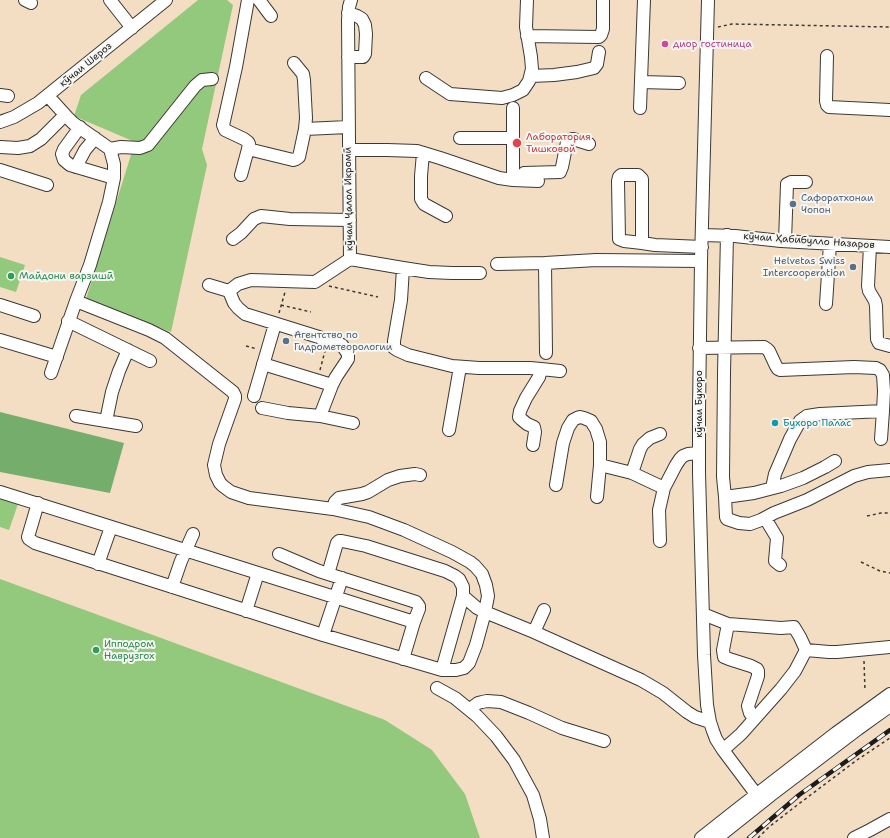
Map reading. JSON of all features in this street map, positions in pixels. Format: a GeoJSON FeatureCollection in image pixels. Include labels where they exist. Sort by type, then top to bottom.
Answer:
{"type":"FeatureCollection","features":[{"type":"Feature","properties":{"kind":"street"},"geometry":{"type":"LineString","coordinates":[[110,0],[132,28]]}},
{"type":"Feature","properties":{"kind":"street","name":"кӯчаи Шероз"},"geometry":{"type":"LineString","coordinates":[[0,122],[22,113],[48,96],[166,0]]}},
{"type":"Feature","properties":{"kind":"street"},"geometry":{"type":"LineString","coordinates":[[241,175],[248,149],[248,142],[227,132],[223,125],[235,74],[248,0]]}},
{"type":"Feature","properties":{"kind":"street"},"geometry":{"type":"LineString","coordinates":[[259,0],[271,16]]}},
{"type":"Feature","properties":{"kind":"street","name":"кӯчаи Ҷалол Икромӣ"},"geometry":{"type":"LineString","coordinates":[[351,0],[348,13],[350,259],[403,268],[442,272],[480,273]]}},
{"type":"Feature","properties":{"kind":"street"},"geometry":{"type":"LineString","coordinates":[[426,78],[450,94],[502,98],[523,90],[531,76],[532,63],[526,27],[527,0]]}},
{"type":"Feature","properties":{"kind":"street"},"geometry":{"type":"LineString","coordinates":[[527,36],[600,37],[603,29],[603,0]]}},
{"type":"Feature","properties":{"kind":"street"},"geometry":{"type":"LineString","coordinates":[[640,108],[644,0]]}},
{"type":"Feature","properties":{"kind":"street","name":"кӯчаи Бухоро"},"geometry":{"type":"LineString","coordinates":[[708,0],[701,261],[699,453],[705,678],[710,722],[716,739],[756,794]]}},
{"type":"Feature","properties":{"kind":"street"},"geometry":{"type":"LineString","coordinates":[[348,13],[362,19],[365,25],[366,34],[365,54],[363,57],[348,57]]}},
{"type":"Feature","properties":{"kind":"street"},"geometry":{"type":"LineString","coordinates":[[531,76],[566,74],[594,68],[598,64],[599,52]]}},
{"type":"Feature","properties":{"kind":"street"},"geometry":{"type":"LineString","coordinates":[[827,56],[826,101],[829,108],[890,110]]}},
{"type":"Feature","properties":{"kind":"street"},"geometry":{"type":"LineString","coordinates":[[248,149],[293,160],[299,157],[306,118],[304,80],[303,74],[294,63]]}},
{"type":"Feature","properties":{"kind":"street"},"geometry":{"type":"LineString","coordinates":[[110,149],[122,147],[144,148],[195,86],[202,80],[212,79]]}},
{"type":"Feature","properties":{"kind":"street"},"geometry":{"type":"LineString","coordinates":[[641,82],[679,83]]}},
{"type":"Feature","properties":{"kind":"street"},"geometry":{"type":"LineString","coordinates":[[48,96],[65,115],[110,149],[114,164],[114,178],[109,202],[96,247],[85,280],[68,321],[51,373]]}},
{"type":"Feature","properties":{"kind":"street"},"geometry":{"type":"LineString","coordinates":[[513,108],[513,177]]}},
{"type":"Feature","properties":{"kind":"street"},"geometry":{"type":"LineString","coordinates":[[0,148],[30,146],[41,139],[65,115]]}},
{"type":"Feature","properties":{"kind":"street"},"geometry":{"type":"LineString","coordinates":[[80,127],[66,144],[62,158],[67,163],[76,167],[114,178]]}},
{"type":"Feature","properties":{"kind":"street"},"geometry":{"type":"LineString","coordinates":[[305,129],[348,127]]}},
{"type":"Feature","properties":{"kind":"street"},"geometry":{"type":"LineString","coordinates":[[76,167],[82,154],[95,138]]}},
{"type":"Feature","properties":{"kind":"street"},"geometry":{"type":"LineString","coordinates":[[460,138],[513,138]]}},
{"type":"Feature","properties":{"kind":"street"},"geometry":{"type":"LineString","coordinates":[[349,150],[398,150],[423,153],[506,180],[513,177],[560,172],[567,142],[574,139],[588,144]]}},
{"type":"Feature","properties":{"kind":"street"},"geometry":{"type":"LineString","coordinates":[[423,153],[421,169],[421,199],[424,204],[446,216]]}},
{"type":"Feature","properties":{"kind":"street"},"geometry":{"type":"LineString","coordinates":[[0,170],[47,185]]}},
{"type":"Feature","properties":{"kind":"street","name":"кӯчаи Ҳабибулло Назаров"},"geometry":{"type":"LineString","coordinates":[[642,243],[642,180],[638,175],[621,175],[618,181],[618,239],[624,241],[655,245],[702,241],[727,235],[785,241],[890,247]]}},
{"type":"Feature","properties":{"kind":"street"},"geometry":{"type":"LineString","coordinates":[[513,177],[538,181]]}},
{"type":"Feature","properties":{"kind":"street"},"geometry":{"type":"LineString","coordinates":[[785,241],[787,184],[791,182],[806,182]]}},
{"type":"Feature","properties":{"kind":"street"},"geometry":{"type":"LineString","coordinates":[[232,239],[241,233],[254,219],[260,216],[298,219],[350,220]]}},
{"type":"Feature","properties":{"kind":"street"},"geometry":{"type":"LineString","coordinates":[[727,235],[724,477],[727,520],[745,524],[756,522],[807,500],[854,476],[868,472],[890,470]]}},
{"type":"Feature","properties":{"kind":"street"},"geometry":{"type":"LineString","coordinates":[[826,304],[830,244]]}},
{"type":"Feature","properties":{"kind":"street"},"geometry":{"type":"LineString","coordinates":[[870,246],[868,286],[876,306],[877,339],[879,343],[890,346]]}},
{"type":"Feature","properties":{"kind":"street"},"geometry":{"type":"LineString","coordinates":[[230,291],[244,281],[315,282],[350,259]]}},
{"type":"Feature","properties":{"kind":"street"},"geometry":{"type":"LineString","coordinates":[[497,264],[596,260],[701,261]]}},
{"type":"Feature","properties":{"kind":"street"},"geometry":{"type":"LineString","coordinates":[[545,263],[546,353]]}},
{"type":"Feature","properties":{"kind":"street"},"geometry":{"type":"LineString","coordinates":[[403,268],[401,300],[394,340],[394,348],[400,352],[443,365],[484,368],[530,368],[560,372]]}},
{"type":"Feature","properties":{"kind":"street"},"geometry":{"type":"LineString","coordinates":[[209,285],[230,291]]}},
{"type":"Feature","properties":{"kind":"street"},"geometry":{"type":"LineString","coordinates":[[230,291],[234,303],[241,311],[250,316],[328,340],[342,345],[347,350],[348,357],[346,363],[332,385],[320,416]]}},
{"type":"Feature","properties":{"kind":"street"},"geometry":{"type":"LineString","coordinates":[[38,504],[29,534],[29,539],[35,543],[172,588],[323,636],[442,670],[456,670],[467,666],[476,645],[488,596],[482,574],[470,562],[404,530],[369,517],[333,509],[249,498],[236,494],[227,489],[218,479],[214,465],[219,444],[234,402],[235,396],[233,392],[165,338],[149,330],[76,301]]}},
{"type":"Feature","properties":{"kind":"street"},"geometry":{"type":"LineString","coordinates":[[0,305],[34,316]]}},
{"type":"Feature","properties":{"kind":"street"},"geometry":{"type":"LineString","coordinates":[[68,321],[150,361]]}},
{"type":"Feature","properties":{"kind":"street"},"geometry":{"type":"LineString","coordinates":[[254,396],[276,324]]}},
{"type":"Feature","properties":{"kind":"street"},"geometry":{"type":"LineString","coordinates":[[0,340],[56,356]]}},
{"type":"Feature","properties":{"kind":"street"},"geometry":{"type":"LineString","coordinates":[[700,348],[764,347],[769,351],[776,366],[780,370],[854,367],[876,368],[882,372],[883,375],[884,391],[881,439]]}},
{"type":"Feature","properties":{"kind":"street"},"geometry":{"type":"LineString","coordinates":[[106,421],[112,392],[128,350]]}},
{"type":"Feature","properties":{"kind":"street"},"geometry":{"type":"LineString","coordinates":[[263,364],[332,385]]}},
{"type":"Feature","properties":{"kind":"street"},"geometry":{"type":"LineString","coordinates":[[449,430],[460,367]]}},
{"type":"Feature","properties":{"kind":"street"},"geometry":{"type":"LineString","coordinates":[[533,445],[535,432],[534,427],[523,421],[519,417],[519,414],[539,376],[541,369]]}},
{"type":"Feature","properties":{"kind":"street"},"geometry":{"type":"LineString","coordinates":[[262,408],[288,413],[320,416],[353,423]]}},
{"type":"Feature","properties":{"kind":"street"},"geometry":{"type":"LineString","coordinates":[[772,488],[777,467],[796,427],[804,418],[812,415],[883,411]]}},
{"type":"Feature","properties":{"kind":"street"},"geometry":{"type":"LineString","coordinates":[[76,416],[136,426]]}},
{"type":"Feature","properties":{"kind":"street"},"geometry":{"type":"LineString","coordinates":[[556,485],[565,436],[570,423],[580,417],[588,419],[594,424],[600,442],[597,497]]}},
{"type":"Feature","properties":{"kind":"street"},"geometry":{"type":"LineString","coordinates":[[632,473],[643,444],[646,440],[660,434]]}},
{"type":"Feature","properties":{"kind":"street"},"geometry":{"type":"LineString","coordinates":[[660,541],[659,510],[664,488],[680,459],[688,454],[699,453]]}},
{"type":"Feature","properties":{"kind":"street"},"geometry":{"type":"LineString","coordinates":[[725,497],[754,493],[803,478],[835,461]]}},
{"type":"Feature","properties":{"kind":"street"},"geometry":{"type":"LineString","coordinates":[[600,464],[632,473],[664,488]]}},
{"type":"Feature","properties":{"kind":"street"},"geometry":{"type":"LineString","coordinates":[[333,509],[335,502],[339,498],[362,494],[388,480],[400,476],[415,474],[420,475]]}},
{"type":"Feature","properties":{"kind":"street"},"geometry":{"type":"LineString","coordinates":[[0,492],[414,622]]}},
{"type":"Feature","properties":{"kind":"street"},"geometry":{"type":"LineString","coordinates":[[765,518],[777,538],[775,561],[780,565]]}},
{"type":"Feature","properties":{"kind":"street"},"geometry":{"type":"LineString","coordinates":[[98,564],[110,527]]}},
{"type":"Feature","properties":{"kind":"street"},"geometry":{"type":"LineString","coordinates":[[172,588],[181,560],[193,534]]}},
{"type":"Feature","properties":{"kind":"street"},"geometry":{"type":"LineString","coordinates":[[328,574],[339,541],[345,541],[366,546],[450,574],[459,579],[463,587],[463,596],[442,670]]}},
{"type":"Feature","properties":{"kind":"street"},"geometry":{"type":"LineString","coordinates":[[279,554],[328,574],[416,602],[419,608],[403,659]]}},
{"type":"Feature","properties":{"kind":"street"},"geometry":{"type":"LineString","coordinates":[[246,611],[258,573]]}},
{"type":"Feature","properties":{"kind":"street"},"geometry":{"type":"LineString","coordinates":[[323,636],[342,578]]}},
{"type":"Feature","properties":{"kind":"street"},"geometry":{"type":"LineString","coordinates":[[463,596],[477,608],[485,612],[534,632],[641,680],[663,693],[695,717],[710,722]]}},
{"type":"Feature","properties":{"kind":"street"},"geometry":{"type":"LineString","coordinates":[[534,632],[544,610]]}},
{"type":"Feature","properties":{"kind":"street"},"geometry":{"type":"LineString","coordinates":[[703,614],[728,624],[781,628],[794,627],[806,650]]}},
{"type":"Feature","properties":{"kind":"street"},"geometry":{"type":"LineString","coordinates":[[728,624],[723,650],[724,657],[751,666],[758,671],[758,676],[748,706],[754,719]]}},
{"type":"Feature","properties":{"kind":"street"},"geometry":{"type":"LineString","coordinates":[[806,650],[829,652],[890,647]]}},
{"type":"Feature","properties":{"kind":"street"},"geometry":{"type":"LineString","coordinates":[[723,750],[754,719],[788,680],[795,671],[806,650]]}},
{"type":"Feature","properties":{"kind":"street"},"geometry":{"type":"LineString","coordinates":[[437,688],[455,698],[470,709],[496,736],[514,760],[533,795],[540,819],[543,838]]}},
{"type":"Feature","properties":{"kind":"street"},"geometry":{"type":"LineString","coordinates":[[701,838],[836,733],[890,694]]}},
{"type":"Feature","properties":{"kind":"street"},"geometry":{"type":"LineString","coordinates":[[470,709],[482,702],[501,702],[530,713],[562,728],[604,741]]}},
{"type":"Feature","properties":{"kind":"street"},"geometry":{"type":"LineString","coordinates":[[717,838],[776,791],[890,706]]}},
{"type":"Feature","properties":{"kind":"street"},"geometry":{"type":"LineString","coordinates":[[854,838],[873,834],[890,819]]}},
{"type":"Feature","properties":{"kind":"path"},"geometry":{"type":"LineString","coordinates":[[708,27],[732,24],[890,27]]}},
{"type":"Feature","properties":{"kind":"path"},"geometry":{"type":"LineString","coordinates":[[276,324],[288,281]]}},
{"type":"Feature","properties":{"kind":"path"},"geometry":{"type":"LineString","coordinates":[[315,282],[378,298]]}},
{"type":"Feature","properties":{"kind":"path"},"geometry":{"type":"LineString","coordinates":[[281,305],[311,312]]}},
{"type":"Feature","properties":{"kind":"path"},"geometry":{"type":"LineString","coordinates":[[317,380],[328,340]]}},
{"type":"Feature","properties":{"kind":"path"},"geometry":{"type":"LineString","coordinates":[[867,516],[890,513]]}},
{"type":"Feature","properties":{"kind":"path"},"geometry":{"type":"LineString","coordinates":[[861,562],[880,571],[890,573]]}},
{"type":"Feature","properties":{"kind":"path"},"geometry":{"type":"LineString","coordinates":[[864,650],[865,691]]}},
{"type":"Feature","properties":{"kind":"path"},"geometry":{"type":"LineString","coordinates":[[758,838],[769,827],[796,806],[857,760],[890,738]]}},
{"type":"Feature","properties":{"kind":"green space"},"geometry":{"type":"Polygon","coordinates":[[[198,0],[227,0],[233,5],[202,149],[207,165],[171,332],[86,299],[135,142],[74,116],[81,95],[198,0]]]}},
{"type":"Feature","properties":{"kind":"green space","name":"Майдони варзишӣ"},"geometry":{"type":"Polygon","coordinates":[[[0,257],[25,265],[16,292],[0,287],[0,257]]]}},
{"type":"Feature","properties":{"kind":"green space"},"geometry":{"type":"Polygon","coordinates":[[[0,412],[124,443],[110,493],[0,472],[0,412]]]}},
{"type":"Feature","properties":{"kind":"green space"},"geometry":{"type":"Polygon","coordinates":[[[0,498],[18,504],[9,530],[0,527],[0,498]]]}},
{"type":"Feature","properties":{"kind":"green space","name":"Ипподром Наврузгох"},"geometry":{"type":"Polygon","coordinates":[[[0,579],[385,720],[432,750],[465,794],[480,838],[0,838],[0,579]]]}},
{"type":"Feature","properties":{"kind":"railway"},"geometry":{"type":"LineString","coordinates":[[749,838],[799,795],[890,730]]}},
{"type":"Feature","properties":{"kind":"place","name":"диор гостиница"},"geometry":{"type":"Point","coordinates":[665,44]}},
{"type":"Feature","properties":{"kind":"place","name":"Лаборатория Тишковой"},"geometry":{"type":"Point","coordinates":[517,143]}},
{"type":"Feature","properties":{"kind":"place","name":"Сафоратхонаи Чопон"},"geometry":{"type":"Point","coordinates":[793,204]}},
{"type":"Feature","properties":{"kind":"place","name":"Helvetas Swiss Intercooperation"},"geometry":{"type":"Point","coordinates":[853,267]}},
{"type":"Feature","properties":{"kind":"place","name":"Майдони варзишӣ"},"geometry":{"type":"Point","coordinates":[11,276]}},
{"type":"Feature","properties":{"kind":"place","name":"Агентство по Гидрометеорологии"},"geometry":{"type":"Point","coordinates":[286,341]}},
{"type":"Feature","properties":{"kind":"place","name":"Бухоро Палас"},"geometry":{"type":"Point","coordinates":[775,423]}},
{"type":"Feature","properties":{"kind":"place","name":"Ипподром Наврузгох"},"geometry":{"type":"Point","coordinates":[96,650]}}]}
